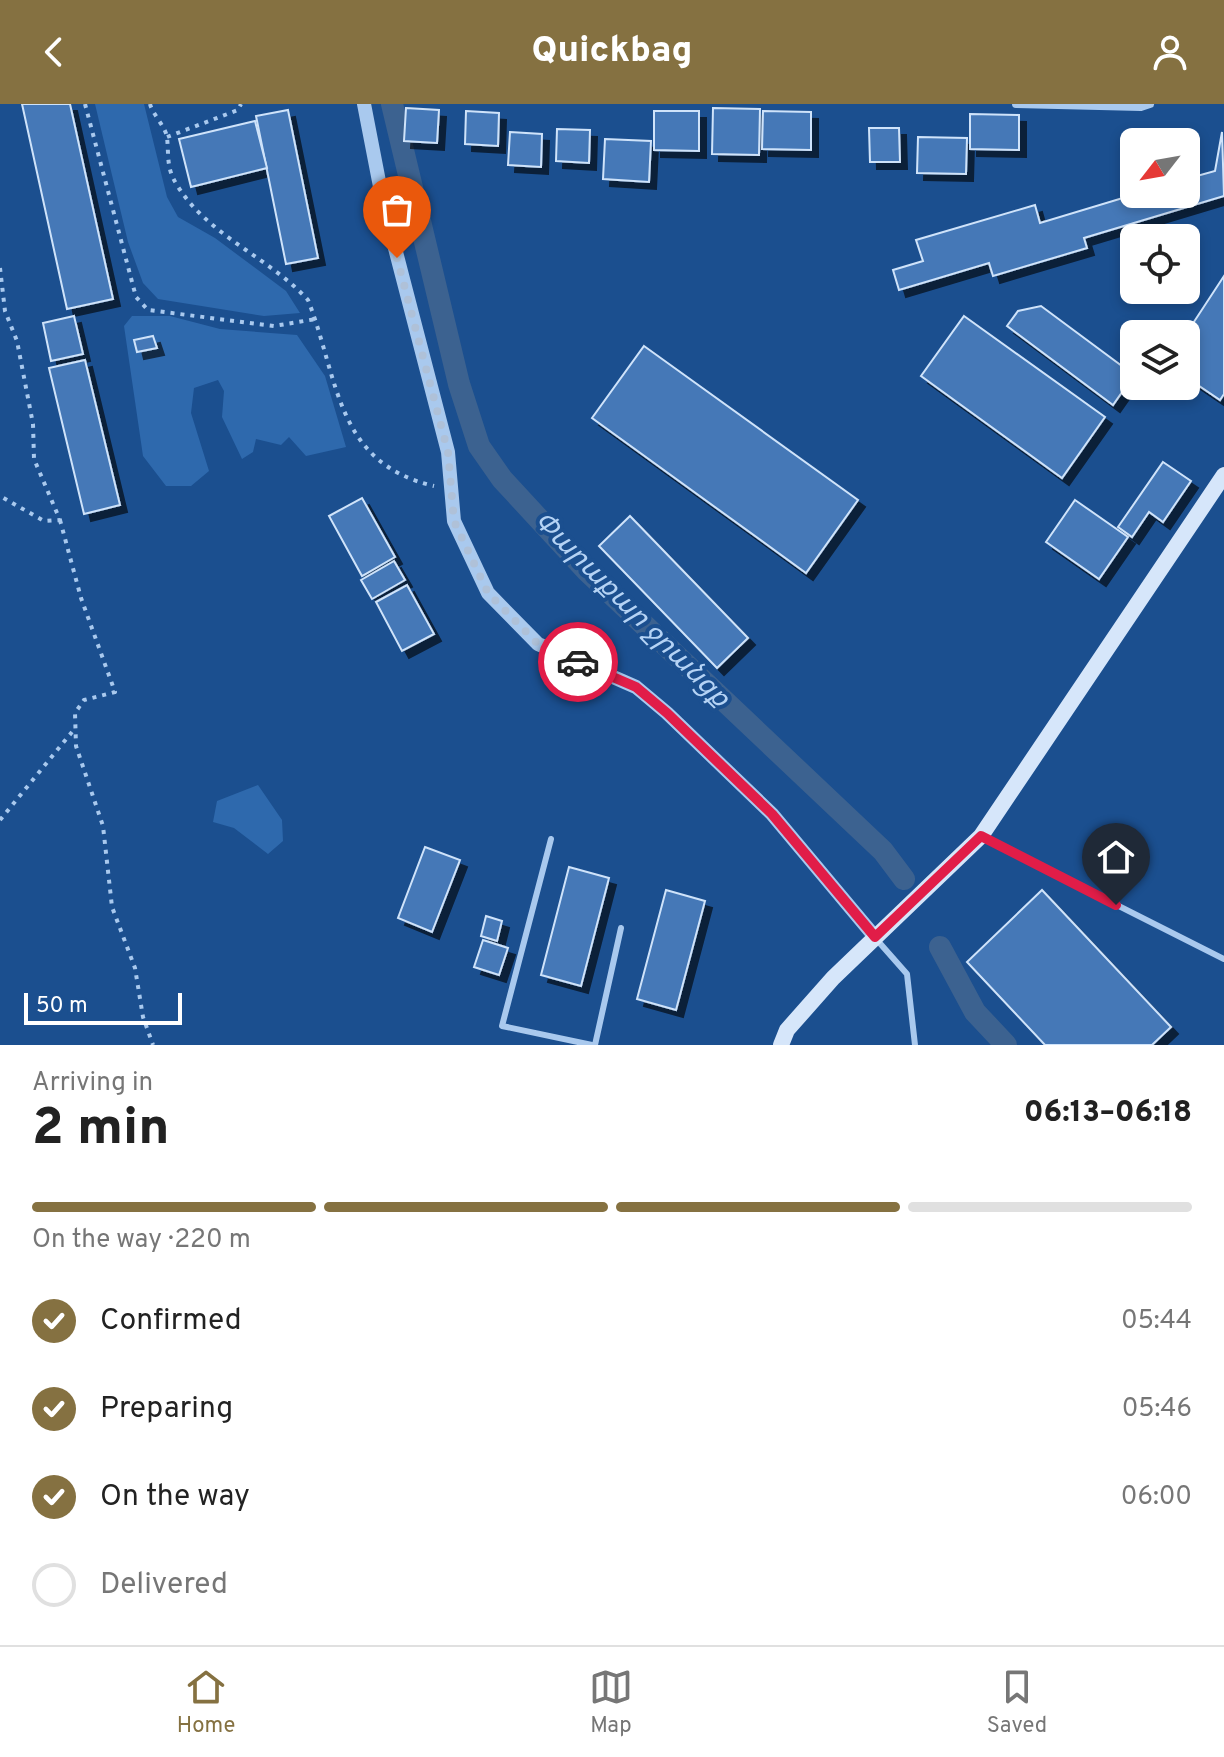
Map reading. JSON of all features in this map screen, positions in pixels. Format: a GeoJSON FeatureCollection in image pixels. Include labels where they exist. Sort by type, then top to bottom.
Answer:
{"type":"FeatureCollection","features":[{"type":"Feature","properties":{"kind":"main road"},"geometry":{"type":"LineString","coordinates":[[781,1045],[787,1030],[875,937],[981,836],[1224,475]]}},
{"type":"Feature","properties":{"kind":"street"},"geometry":{"type":"LineString","coordinates":[[364,104],[383,202],[448,452],[454,521],[488,593],[538,644],[636,687],[667,713],[772,814],[875,937]]}},
{"type":"Feature","properties":{"kind":"street"},"geometry":{"type":"LineString","coordinates":[[1016,104],[1141,107],[1150,104]]}},
{"type":"Feature","properties":{"kind":"lane"},"geometry":{"type":"LineString","coordinates":[[981,836],[1224,959]]}},
{"type":"Feature","properties":{"kind":"lane"},"geometry":{"type":"LineString","coordinates":[[551,839],[502,1026],[593,1045],[621,928]]}},
{"type":"Feature","properties":{"kind":"lane"},"geometry":{"type":"LineString","coordinates":[[875,937],[907,974],[915,1045]]}},
{"type":"Feature","properties":{"kind":"path"},"geometry":{"type":"LineString","coordinates":[[85,104],[136,297],[148,310],[274,326],[316,319]]}},
{"type":"Feature","properties":{"kind":"path"},"geometry":{"type":"LineString","coordinates":[[150,104],[167,137],[168,170],[179,189],[225,234],[294,284],[308,300],[349,420],[370,456],[404,479],[452,490]]}},
{"type":"Feature","properties":{"kind":"path"},"geometry":{"type":"LineString","coordinates":[[167,137],[238,110],[241,104]]}},
{"type":"Feature","properties":{"kind":"path"},"geometry":{"type":"LineString","coordinates":[[0,268],[5,311],[17,341],[33,424],[34,459],[60,520],[81,598],[115,692],[84,700],[75,713],[73,730],[80,762],[103,826],[112,907],[135,968],[143,1017],[153,1045]]}},
{"type":"Feature","properties":{"kind":"path"},"geometry":{"type":"LineString","coordinates":[[0,496],[44,521],[60,520]]}},
{"type":"Feature","properties":{"kind":"path"},"geometry":{"type":"LineString","coordinates":[[0,820],[73,730]]}},
{"type":"Feature","properties":{"kind":"shaded area"},"geometry":{"type":"Polygon","coordinates":[[[95,104],[144,104],[167,197],[178,217],[215,238],[286,291],[300,313],[264,316],[158,299],[143,283],[128,242],[95,104]]]}},
{"type":"Feature","properties":{"kind":"shaded area"},"geometry":{"type":"Polygon","coordinates":[[[132,316],[170,316],[220,329],[297,335],[325,376],[346,447],[306,456],[289,437],[281,445],[256,439],[253,452],[242,459],[222,417],[224,391],[218,380],[194,388],[191,413],[209,471],[191,486],[166,486],[143,456],[124,326],[132,316]]]}},
{"type":"Feature","properties":{"kind":"shaded area"},"geometry":{"type":"Polygon","coordinates":[[[258,785],[282,820],[283,841],[268,854],[234,828],[213,822],[217,801],[258,785]]]}},
{"type":"Feature","properties":{"kind":"building"},"geometry":{"type":"Polygon","coordinates":[[[22,104],[70,104],[113,299],[67,309],[22,104]]]}},
{"type":"Feature","properties":{"kind":"building"},"geometry":{"type":"Polygon","coordinates":[[[406,108],[439,110],[437,143],[404,141],[406,108]]]}},
{"type":"Feature","properties":{"kind":"building"},"geometry":{"type":"Polygon","coordinates":[[[713,108],[760,109],[759,155],[712,154],[713,108]]]}},
{"type":"Feature","properties":{"kind":"building"},"geometry":{"type":"Polygon","coordinates":[[[288,110],[318,258],[286,264],[256,116],[288,110]]]}},
{"type":"Feature","properties":{"kind":"building"},"geometry":{"type":"Polygon","coordinates":[[[466,111],[499,113],[498,146],[465,144],[466,111]]]}},
{"type":"Feature","properties":{"kind":"building"},"geometry":{"type":"Polygon","coordinates":[[[654,111],[699,111],[699,151],[654,150],[654,111]]]}},
{"type":"Feature","properties":{"kind":"building"},"geometry":{"type":"Polygon","coordinates":[[[763,111],[811,112],[811,150],[762,149],[763,111]]]}},
{"type":"Feature","properties":{"kind":"building"},"geometry":{"type":"Polygon","coordinates":[[[970,114],[1019,115],[1019,150],[970,149],[970,114]]]}},
{"type":"Feature","properties":{"kind":"building"},"geometry":{"type":"Polygon","coordinates":[[[255,121],[267,168],[191,187],[179,139],[255,121]]]}},
{"type":"Feature","properties":{"kind":"building"},"geometry":{"type":"Polygon","coordinates":[[[869,128],[899,128],[900,162],[870,162],[869,128]]]}},
{"type":"Feature","properties":{"kind":"building"},"geometry":{"type":"Polygon","coordinates":[[[557,129],[590,130],[589,163],[556,161],[557,129]]]}},
{"type":"Feature","properties":{"kind":"building"},"geometry":{"type":"Polygon","coordinates":[[[510,132],[542,134],[541,167],[508,165],[510,132]]]}},
{"type":"Feature","properties":{"kind":"building"},"geometry":{"type":"Polygon","coordinates":[[[1222,132],[1224,196],[1200,203],[1200,175],[1215,171],[1222,132]]]}},
{"type":"Feature","properties":{"kind":"building"},"geometry":{"type":"Polygon","coordinates":[[[918,137],[967,138],[966,174],[917,173],[918,137]]]}},
{"type":"Feature","properties":{"kind":"building"},"geometry":{"type":"Polygon","coordinates":[[[605,139],[651,141],[649,182],[603,179],[605,139]]]}},
{"type":"Feature","properties":{"kind":"building"},"geometry":{"type":"Polygon","coordinates":[[[1120,199],[1120,208],[1184,208],[1131,224],[1120,224],[1120,227],[1084,238],[1087,248],[993,276],[989,263],[899,290],[893,270],[923,261],[916,240],[1035,205],[1040,223],[1120,199]]]}},
{"type":"Feature","properties":{"kind":"building"},"geometry":{"type":"Polygon","coordinates":[[[1224,276],[1224,394],[1220,400],[1200,386],[1200,320],[1195,320],[1224,276]]]}},
{"type":"Feature","properties":{"kind":"building"},"geometry":{"type":"Polygon","coordinates":[[[1041,306],[1120,365],[1120,395],[1113,405],[1007,326],[1018,311],[1041,306]]]}},
{"type":"Feature","properties":{"kind":"building"},"geometry":{"type":"Polygon","coordinates":[[[74,316],[83,354],[51,361],[43,323],[74,316]]]}},
{"type":"Feature","properties":{"kind":"building"},"geometry":{"type":"Polygon","coordinates":[[[964,316],[1105,417],[1062,478],[921,376],[964,316]]]}},
{"type":"Feature","properties":{"kind":"building"},"geometry":{"type":"Polygon","coordinates":[[[153,336],[157,348],[137,352],[134,340],[153,336]]]}},
{"type":"Feature","properties":{"kind":"building"},"geometry":{"type":"Polygon","coordinates":[[[644,346],[858,500],[806,573],[592,418],[644,346]]]}},
{"type":"Feature","properties":{"kind":"building"},"geometry":{"type":"Polygon","coordinates":[[[85,360],[120,505],[84,514],[49,368],[85,360]]]}},
{"type":"Feature","properties":{"kind":"building"},"geometry":{"type":"Polygon","coordinates":[[[1163,462],[1191,481],[1163,522],[1149,512],[1132,537],[1118,527],[1163,462]]]}},
{"type":"Feature","properties":{"kind":"building"},"geometry":{"type":"Polygon","coordinates":[[[362,498],[395,557],[362,576],[329,516],[362,498]]]}},
{"type":"Feature","properties":{"kind":"building"},"geometry":{"type":"Polygon","coordinates":[[[1075,500],[1128,537],[1099,579],[1046,542],[1075,500]]]}},
{"type":"Feature","properties":{"kind":"building"},"geometry":{"type":"Polygon","coordinates":[[[630,516],[748,638],[717,668],[599,546],[630,516]]]}},
{"type":"Feature","properties":{"kind":"building"},"geometry":{"type":"Polygon","coordinates":[[[394,561],[405,580],[372,599],[361,580],[394,561]]]}},
{"type":"Feature","properties":{"kind":"building"},"geometry":{"type":"Polygon","coordinates":[[[407,585],[434,634],[402,651],[376,602],[407,585]]]}},
{"type":"Feature","properties":{"kind":"building"},"geometry":{"type":"Polygon","coordinates":[[[425,847],[460,860],[432,932],[398,918],[425,847]]]}},
{"type":"Feature","properties":{"kind":"building"},"geometry":{"type":"Polygon","coordinates":[[[569,867],[609,878],[581,986],[541,975],[569,867]]]}},
{"type":"Feature","properties":{"kind":"building"},"geometry":{"type":"Polygon","coordinates":[[[666,890],[705,901],[676,1010],[637,999],[666,890]]]}},
{"type":"Feature","properties":{"kind":"building"},"geometry":{"type":"Polygon","coordinates":[[[1042,890],[1171,1027],[1152,1045],[1045,1045],[967,962],[1042,890]]]}},
{"type":"Feature","properties":{"kind":"building"},"geometry":{"type":"Polygon","coordinates":[[[486,916],[502,921],[497,941],[481,936],[486,916]]]}},
{"type":"Feature","properties":{"kind":"building"},"geometry":{"type":"Polygon","coordinates":[[[483,940],[508,948],[499,975],[474,967],[483,940]]]}},
{"type":"Feature","properties":{"kind":"waterway","name":"Փարաքար ջրանցք"},"geometry":{"type":"LineString","coordinates":[[392,104],[459,384],[479,446],[502,479],[587,571],[883,851],[904,879]]}},
{"type":"Feature","properties":{"kind":"waterway","name":"Փարաքար ջրանցք"},"geometry":{"type":"LineString","coordinates":[[940,947],[975,1012],[1006,1045]]}},
{"type":"Feature","properties":{"kind":"way so far"},"geometry":{"type":"LineString","coordinates":[[397,258],[448,452],[454,521],[488,593],[538,644],[578,662]]}},
{"type":"Feature","properties":{"kind":"route"},"geometry":{"type":"LineString","coordinates":[[578,662],[636,687],[667,713],[772,814],[875,937],[981,836],[1116,905]]}}]}
